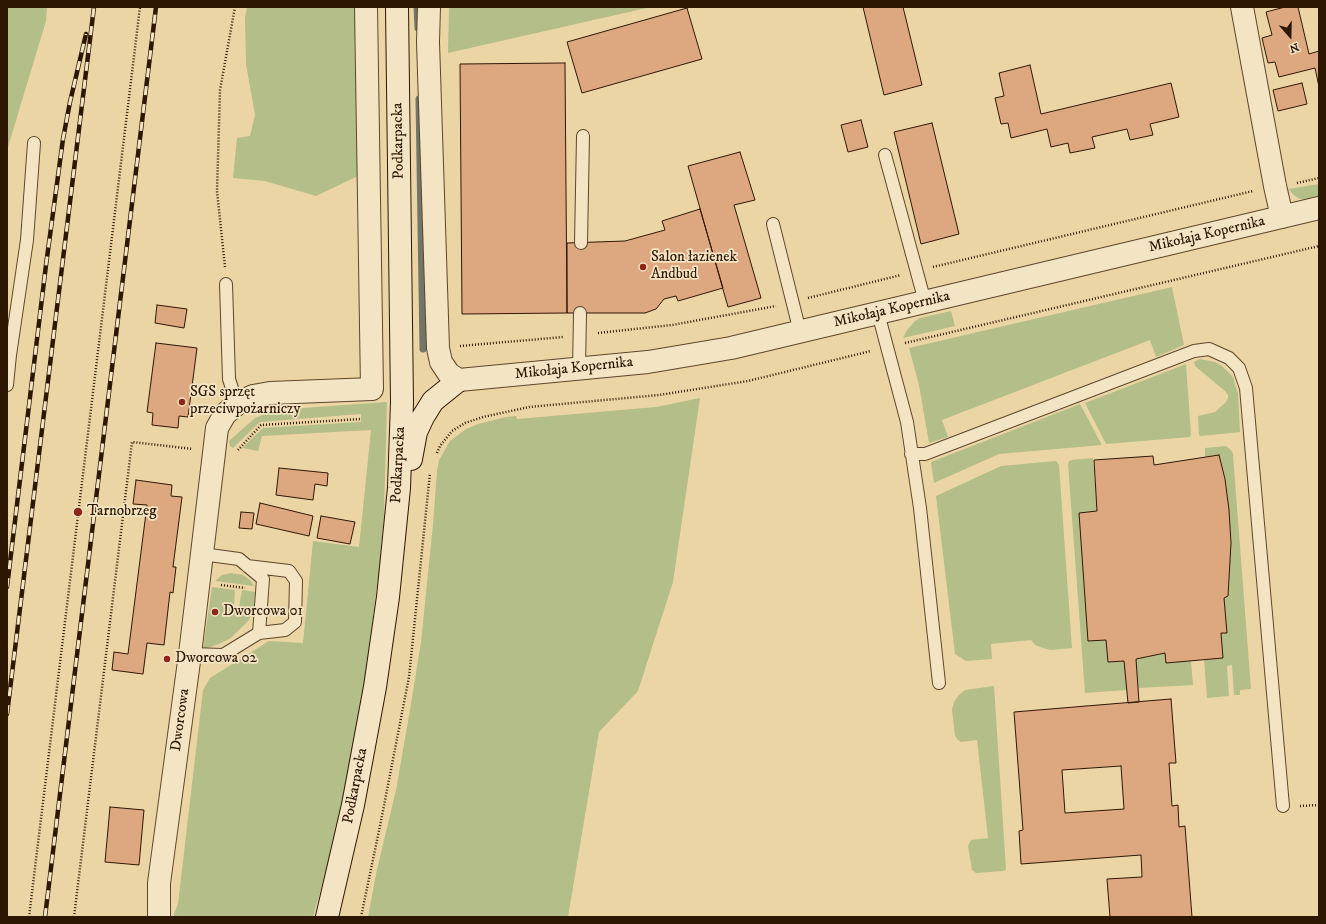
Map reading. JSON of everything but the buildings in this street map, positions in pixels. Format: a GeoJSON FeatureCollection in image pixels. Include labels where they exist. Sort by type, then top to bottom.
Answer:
{"type":"FeatureCollection","features":[{"type":"Feature","properties":{"kind":"street"},"geometry":{"type":"LineString","coordinates":[[237,404],[253,396],[270,393],[372,389],[366,7]]}},
{"type":"Feature","properties":{"kind":"street","name":"Podkarpacka"},"geometry":{"type":"LineString","coordinates":[[327,917],[353,805],[375,686],[388,597],[399,488],[402,387],[397,7]]}},
{"type":"Feature","properties":{"kind":"street"},"geometry":{"type":"LineString","coordinates":[[399,488],[411,459],[416,432],[422,417],[433,401],[459,380],[449,374],[441,362],[438,348],[428,42],[429,7]]}},
{"type":"Feature","properties":{"kind":"street"},"geometry":{"type":"LineString","coordinates":[[1242,7],[1282,217]]}},
{"type":"Feature","properties":{"kind":"street","name":"Mikołaja Kopernika"},"geometry":{"type":"LineString","coordinates":[[459,380],[648,362],[731,348],[1319,208]]}},
{"type":"Feature","properties":{"kind":"street","name":"Dworcowa"},"geometry":{"type":"LineString","coordinates":[[159,917],[159,883],[190,654],[217,428],[225,414],[237,404]]}},
{"type":"Feature","properties":{"kind":"lane"},"geometry":{"type":"LineString","coordinates":[[581,243],[583,136]]}},
{"type":"Feature","properties":{"kind":"lane"},"geometry":{"type":"LineString","coordinates":[[7,385],[10,354],[27,240],[34,144]]}},
{"type":"Feature","properties":{"kind":"lane"},"geometry":{"type":"LineString","coordinates":[[885,154],[925,302]]}},
{"type":"Feature","properties":{"kind":"lane"},"geometry":{"type":"LineString","coordinates":[[773,224],[800,332]]}},
{"type":"Feature","properties":{"kind":"lane"},"geometry":{"type":"LineString","coordinates":[[226,284],[229,379],[237,404]]}},
{"type":"Feature","properties":{"kind":"lane"},"geometry":{"type":"LineString","coordinates":[[579,369],[580,313]]}},
{"type":"Feature","properties":{"kind":"lane"},"geometry":{"type":"LineString","coordinates":[[878,313],[907,422],[920,508],[940,683]]}},
{"type":"Feature","properties":{"kind":"lane"},"geometry":{"type":"LineString","coordinates":[[912,454],[925,454],[1194,351],[1208,349],[1229,358],[1239,368],[1246,388],[1283,806]]}},
{"type":"Feature","properties":{"kind":"lane"},"geometry":{"type":"LineString","coordinates":[[202,554],[239,559],[263,579],[259,633]]}},
{"type":"Feature","properties":{"kind":"lane"},"geometry":{"type":"LineString","coordinates":[[190,654],[222,655],[259,633],[285,630],[295,622],[296,581],[289,571],[248,566]]}},
{"type":"Feature","properties":{"kind":"path"},"geometry":{"type":"LineString","coordinates":[[29,917],[140,7]]}},
{"type":"Feature","properties":{"kind":"path"},"geometry":{"type":"LineString","coordinates":[[226,284],[217,183],[220,90],[235,7]]}},
{"type":"Feature","properties":{"kind":"path"},"geometry":{"type":"LineString","coordinates":[[1290,184],[1319,178]]}},
{"type":"Feature","properties":{"kind":"path"},"geometry":{"type":"LineString","coordinates":[[932,268],[1258,190]]}},
{"type":"Feature","properties":{"kind":"path"},"geometry":{"type":"LineString","coordinates":[[902,344],[1319,246]]}},
{"type":"Feature","properties":{"kind":"path"},"geometry":{"type":"LineString","coordinates":[[801,300],[907,274]]}},
{"type":"Feature","properties":{"kind":"path"},"geometry":{"type":"LineString","coordinates":[[591,334],[672,325],[783,304]]}},
{"type":"Feature","properties":{"kind":"path"},"geometry":{"type":"LineString","coordinates":[[438,348],[568,336]]}},
{"type":"Feature","properties":{"kind":"path"},"geometry":{"type":"LineString","coordinates":[[434,457],[440,446],[452,431],[465,423],[483,417],[528,408],[659,395],[748,381],[876,350]]}},
{"type":"Feature","properties":{"kind":"path"},"geometry":{"type":"LineString","coordinates":[[74,917],[132,442],[235,453],[261,425],[361,419]]}},
{"type":"Feature","properties":{"kind":"path"},"geometry":{"type":"LineString","coordinates":[[360,917],[381,821],[409,678],[431,469]]}},
{"type":"Feature","properties":{"kind":"path"},"geometry":{"type":"LineString","coordinates":[[198,582],[262,590]]}},
{"type":"Feature","properties":{"kind":"green space"},"geometry":{"type":"Polygon","coordinates":[[[7,7],[47,7],[46,21],[8,147],[7,157],[7,7]]]}},
{"type":"Feature","properties":{"kind":"green space"},"geometry":{"type":"Polygon","coordinates":[[[247,7],[355,7],[358,176],[316,196],[265,181],[233,178],[237,138],[250,136],[255,115],[246,64],[245,18],[247,7]]]}},
{"type":"Feature","properties":{"kind":"green space"},"geometry":{"type":"Polygon","coordinates":[[[449,7],[651,7],[448,53],[449,7]]]}},
{"type":"Feature","properties":{"kind":"green space"},"geometry":{"type":"Polygon","coordinates":[[[1319,184],[1319,196],[1306,199],[1300,199],[1288,189],[1319,184]]]}},
{"type":"Feature","properties":{"kind":"green space"},"geometry":{"type":"Polygon","coordinates":[[[1172,287],[1184,345],[1156,357],[1150,340],[942,420],[948,437],[929,443],[919,385],[909,348],[1172,287]]]}},
{"type":"Feature","properties":{"kind":"green space"},"geometry":{"type":"Polygon","coordinates":[[[951,311],[955,326],[903,338],[907,330],[920,318],[951,311]]]}},
{"type":"Feature","properties":{"kind":"green space"},"geometry":{"type":"Polygon","coordinates":[[[1200,359],[1215,362],[1222,366],[1233,377],[1238,394],[1240,432],[1199,435],[1198,416],[1215,412],[1226,402],[1228,398],[1225,391],[1195,366],[1194,362],[1200,359]]]}},
{"type":"Feature","properties":{"kind":"green space"},"geometry":{"type":"Polygon","coordinates":[[[1186,364],[1190,437],[1106,444],[1085,403],[1186,364]]]}},
{"type":"Feature","properties":{"kind":"green space"},"geometry":{"type":"Polygon","coordinates":[[[700,398],[673,582],[638,691],[599,732],[568,917],[368,917],[376,874],[396,790],[421,642],[437,471],[439,460],[450,441],[466,429],[478,424],[506,417],[516,416],[517,419],[656,407],[700,398]]]}},
{"type":"Feature","properties":{"kind":"green space"},"geometry":{"type":"Polygon","coordinates":[[[387,402],[384,515],[379,571],[366,670],[349,770],[326,871],[313,917],[174,917],[178,904],[203,690],[210,678],[269,641],[303,643],[313,541],[359,547],[371,430],[262,436],[258,451],[242,448],[263,428],[361,422],[361,414],[260,422],[233,448],[230,446],[229,441],[255,418],[274,410],[387,402]]]}},
{"type":"Feature","properties":{"kind":"green space"},"geometry":{"type":"Polygon","coordinates":[[[1080,404],[1102,445],[999,454],[934,483],[931,462],[1080,404]]]}},
{"type":"Feature","properties":{"kind":"green space"},"geometry":{"type":"Polygon","coordinates":[[[1226,446],[1232,451],[1233,455],[1251,689],[1240,690],[1240,695],[1234,695],[1232,665],[1227,666],[1229,696],[1207,698],[1204,660],[1223,658],[1221,633],[1227,632],[1224,598],[1228,596],[1231,543],[1225,479],[1219,455],[1205,457],[1205,448],[1226,446]]]}},
{"type":"Feature","properties":{"kind":"green space"},"geometry":{"type":"Polygon","coordinates":[[[1093,458],[1097,511],[1079,513],[1088,641],[1106,640],[1108,662],[1124,661],[1127,690],[1085,693],[1068,464],[1069,461],[1072,460],[1093,458]]]}},
{"type":"Feature","properties":{"kind":"green space"},"geometry":{"type":"Polygon","coordinates":[[[1056,461],[1059,465],[1072,648],[1051,650],[1035,645],[1031,640],[991,644],[992,659],[966,661],[955,654],[936,496],[1001,466],[1056,461]]]}},
{"type":"Feature","properties":{"kind":"green space"},"geometry":{"type":"Polygon","coordinates":[[[231,573],[243,575],[250,580],[254,586],[215,581],[222,575],[231,573]]]}},
{"type":"Feature","properties":{"kind":"green space"},"geometry":{"type":"Polygon","coordinates":[[[212,587],[235,590],[234,606],[239,607],[242,590],[255,592],[254,610],[249,620],[231,638],[205,649],[203,648],[212,587]]]}},
{"type":"Feature","properties":{"kind":"green space"},"geometry":{"type":"Polygon","coordinates":[[[1165,653],[1166,663],[1191,661],[1193,685],[1138,688],[1136,659],[1165,653]]]}},
{"type":"Feature","properties":{"kind":"green space"},"geometry":{"type":"Polygon","coordinates":[[[994,686],[1006,869],[1004,871],[976,873],[972,870],[968,846],[971,840],[988,838],[977,740],[961,742],[958,740],[955,736],[952,709],[954,702],[965,690],[994,686]]]}},
{"type":"Feature","properties":{"kind":"waterway"},"geometry":{"type":"LineString","coordinates":[[417,7],[418,28]]}},
{"type":"Feature","properties":{"kind":"waterway"},"geometry":{"type":"LineString","coordinates":[[419,99],[423,349]]}},
{"type":"Feature","properties":{"kind":"railway"},"geometry":{"type":"LineString","coordinates":[[7,714],[94,7]]}},
{"type":"Feature","properties":{"kind":"railway"},"geometry":{"type":"LineString","coordinates":[[45,917],[156,7]]}},
{"type":"Feature","properties":{"kind":"railway"},"geometry":{"type":"LineString","coordinates":[[7,587],[46,265],[63,139],[86,34]]}},
{"type":"Feature","properties":{"kind":"place","name":"Salon łazienek Andbud"},"geometry":{"type":"Point","coordinates":[643,267]}},
{"type":"Feature","properties":{"kind":"place","name":"SGS sprzęt przeciwpożarniczy"},"geometry":{"type":"Point","coordinates":[182,402]}},
{"type":"Feature","properties":{"kind":"place","name":"Tarnobrzeg"},"geometry":{"type":"Point","coordinates":[78,512]}},
{"type":"Feature","properties":{"kind":"place","name":"Dworcowa 01"},"geometry":{"type":"Point","coordinates":[215,612]}},
{"type":"Feature","properties":{"kind":"place","name":"Dworcowa 02"},"geometry":{"type":"Point","coordinates":[167,659]}}]}
